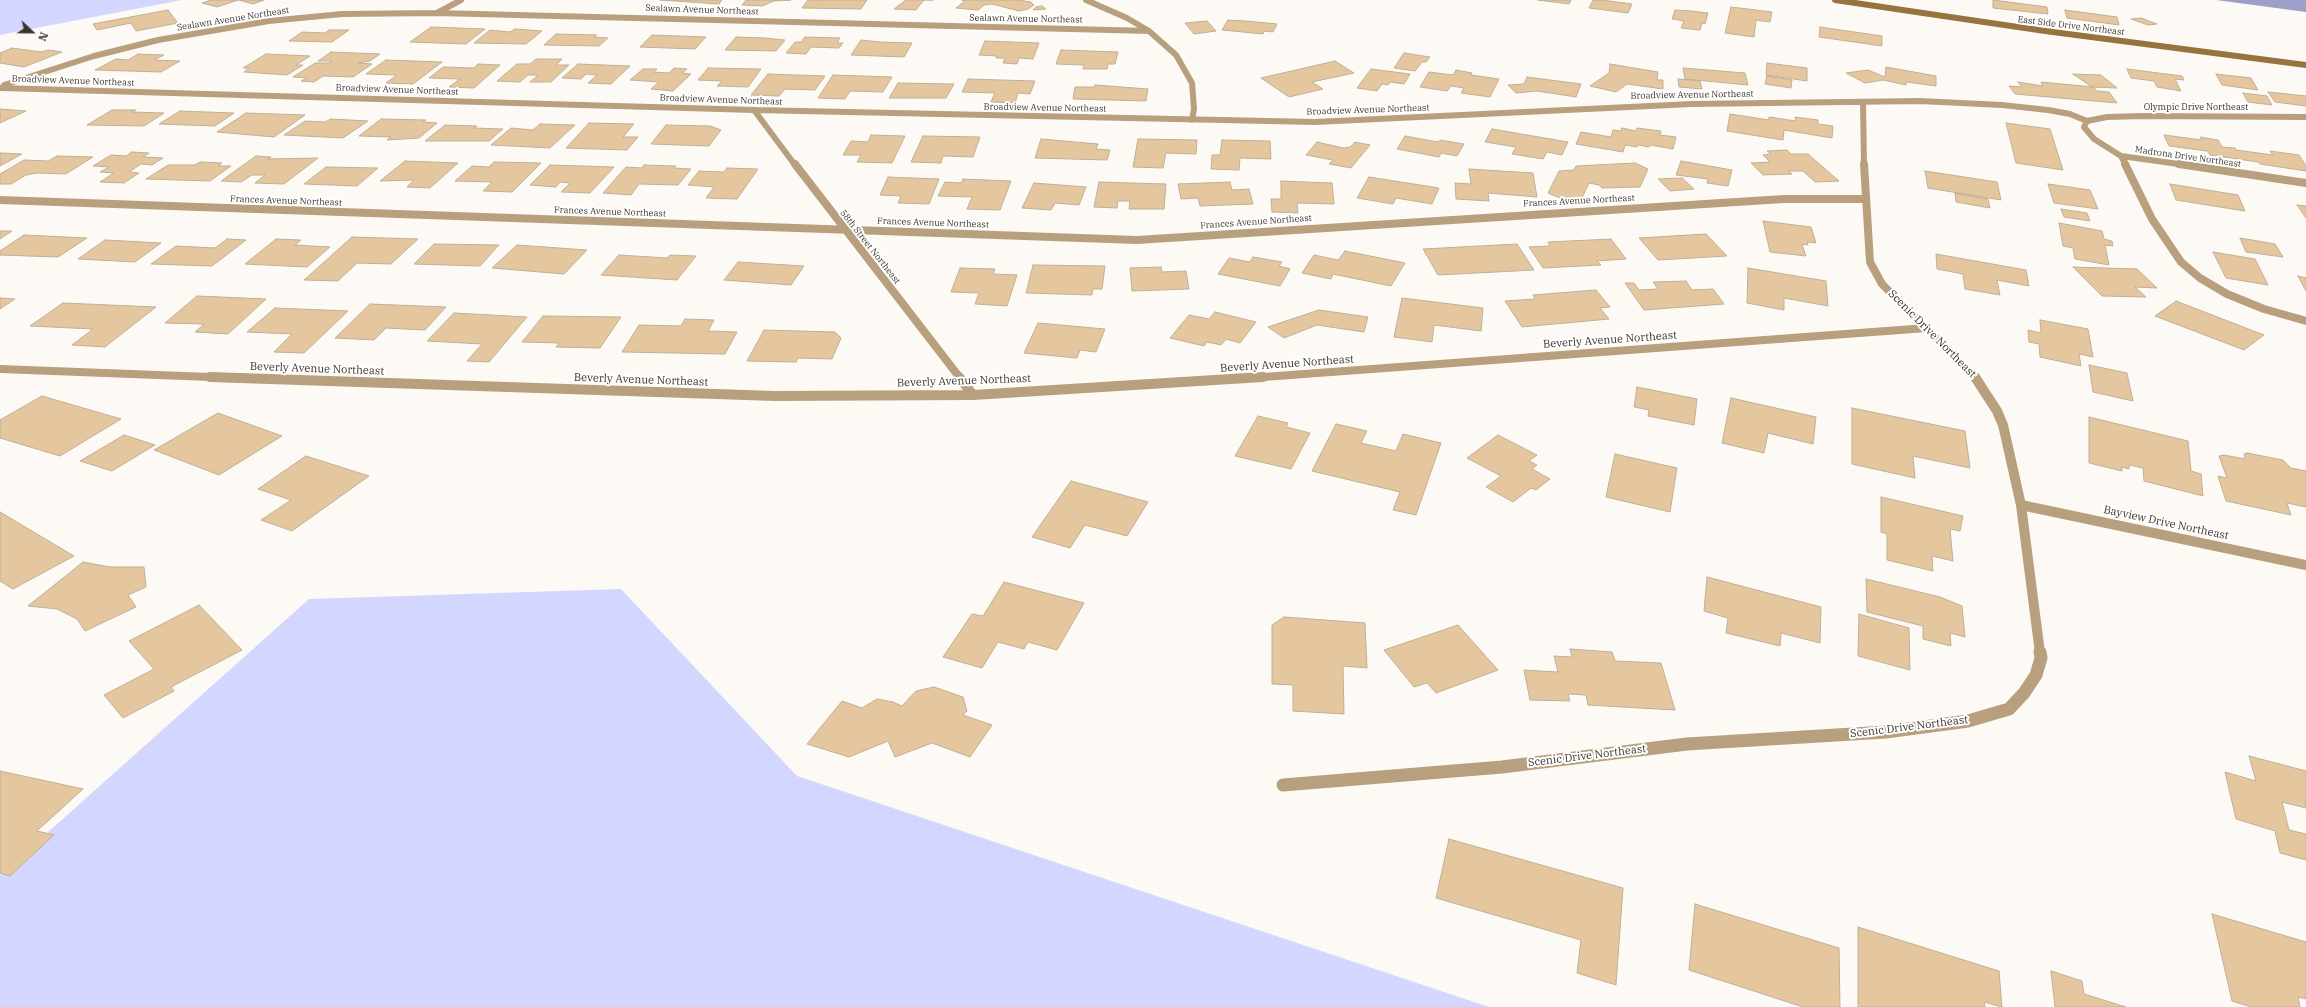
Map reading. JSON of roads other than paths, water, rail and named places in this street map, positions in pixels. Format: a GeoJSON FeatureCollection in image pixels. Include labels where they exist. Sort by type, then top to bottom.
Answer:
{"type":"FeatureCollection","features":[{"type":"Feature","properties":{"kind":"main road","name":"East Side Drive Northeast"},"geometry":{"type":"LineString","coordinates":[[1835,0],[2037,30],[2306,65]]}},
{"type":"Feature","properties":{"kind":"street"},"geometry":{"type":"LineString","coordinates":[[437,13],[461,0]]}},
{"type":"Feature","properties":{"kind":"street"},"geometry":{"type":"LineString","coordinates":[[1086,0],[1127,18],[1148,31],[1168,47],[1185,68],[1192,83],[1194,97],[1192,120]]}},
{"type":"Feature","properties":{"kind":"street","name":"Sealawn Avenue Northeast"},"geometry":{"type":"LineString","coordinates":[[0,87],[102,54],[158,40],[233,26],[342,14],[437,13],[1148,31]]}},
{"type":"Feature","properties":{"kind":"street","name":"Broadview Avenue Northeast"},"geometry":{"type":"LineString","coordinates":[[0,87],[754,110],[1315,122],[1637,106],[1920,101],[2002,105],[2048,110],[2070,114],[2087,121]]}},
{"type":"Feature","properties":{"kind":"street","name":"Scenic Drive Northeast"},"geometry":{"type":"LineString","coordinates":[[1284,785],[1502,767],[1687,744],[1886,732],[1968,721],[2009,709],[2024,693],[2036,675],[2041,658],[2020,505],[2003,425],[1997,411],[1974,375],[1882,284],[1870,262],[1865,199],[1863,102]]}},
{"type":"Feature","properties":{"kind":"street","name":"58th Street Northeast"},"geometry":{"type":"LineString","coordinates":[[754,110],[844,231],[973,395]]}},
{"type":"Feature","properties":{"kind":"street","name":"Olympic Drive Northeast"},"geometry":{"type":"LineString","coordinates":[[2087,121],[2107,117],[2143,116],[2306,117]]}},
{"type":"Feature","properties":{"kind":"street","name":"Madrona Drive Northeast"},"geometry":{"type":"LineString","coordinates":[[2087,121],[2084,127],[2094,139],[2121,156],[2306,183]]}},
{"type":"Feature","properties":{"kind":"street"},"geometry":{"type":"LineString","coordinates":[[2121,156],[2152,219],[2167,244],[2181,262],[2200,278],[2227,294],[2264,309],[2306,321]]}},
{"type":"Feature","properties":{"kind":"street","name":"Frances Avenue Northeast"},"geometry":{"type":"LineString","coordinates":[[0,200],[844,231],[1137,240],[1784,199],[1865,199]]}},
{"type":"Feature","properties":{"kind":"street","name":"Beverly Avenue Northeast"},"geometry":{"type":"LineString","coordinates":[[0,369],[379,384],[775,396],[973,395],[1187,383],[1927,328]]}},
{"type":"Feature","properties":{"kind":"street","name":"Bayview Drive Northeast"},"geometry":{"type":"LineString","coordinates":[[2020,505],[2306,566]]}}]}
